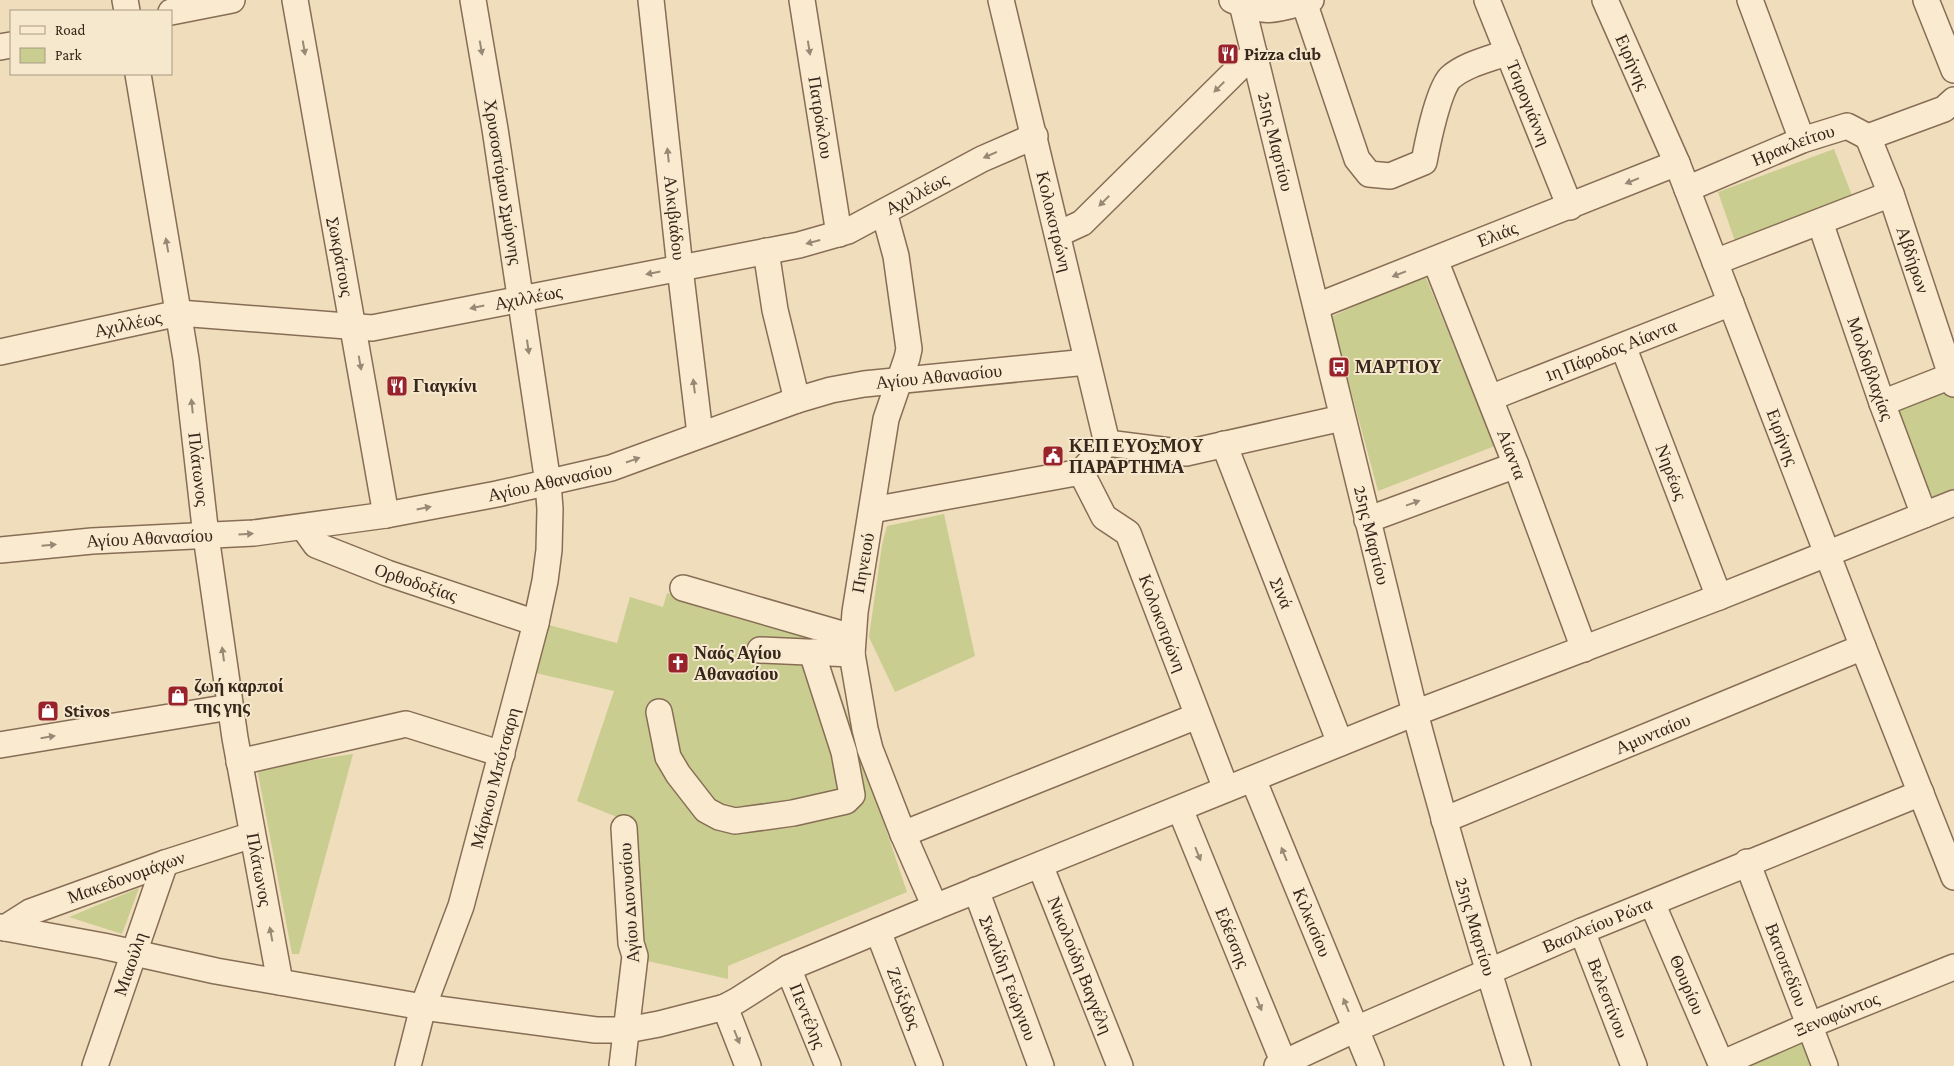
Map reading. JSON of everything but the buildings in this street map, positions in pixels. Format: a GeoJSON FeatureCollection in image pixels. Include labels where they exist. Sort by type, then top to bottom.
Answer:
{"type":"FeatureCollection","features":[{"type":"Feature","properties":{"kind":"street"},"geometry":{"type":"LineString","coordinates":[[172,12],[232,0]]}},
{"type":"Feature","properties":{"kind":"street","name":"Σωκράτους"},"geometry":{"type":"LineString","coordinates":[[295,0],[386,515]]}},
{"type":"Feature","properties":{"kind":"street","name":"Χρυσοστόμου Σμύρνης"},"geometry":{"type":"LineString","coordinates":[[473,0],[495,129],[548,483]]}},
{"type":"Feature","properties":{"kind":"street","name":"Αλκιβιάδου"},"geometry":{"type":"LineString","coordinates":[[651,0],[700,434]]}},
{"type":"Feature","properties":{"kind":"street","name":"Πατρόκλου"},"geometry":{"type":"LineString","coordinates":[[802,0],[839,234]]}},
{"type":"Feature","properties":{"kind":"street","name":"Κολοκοτρώνη"},"geometry":{"type":"LineString","coordinates":[[1001,0],[1107,443]]}},
{"type":"Feature","properties":{"kind":"street","name":"Τσιρογιάννη"},"geometry":{"type":"LineString","coordinates":[[1487,0],[1570,207]]}},
{"type":"Feature","properties":{"kind":"street","name":"Ειρήνης"},"geometry":{"type":"LineString","coordinates":[[1605,0],[1677,163],[1827,555],[1954,877]]}},
{"type":"Feature","properties":{"kind":"street"},"geometry":{"type":"LineString","coordinates":[[1750,0],[1802,140]]}},
{"type":"Feature","properties":{"kind":"street"},"geometry":{"type":"LineString","coordinates":[[1926,0],[1954,70]]}},
{"type":"Feature","properties":{"kind":"street"},"geometry":{"type":"LineString","coordinates":[[1239,2],[1269,11],[1307,1],[1357,159],[1369,174],[1390,176],[1424,162],[1430,129],[1448,78],[1462,70],[1508,52]]}},
{"type":"Feature","properties":{"kind":"street","name":"25ης Μαρτίου"},"geometry":{"type":"LineString","coordinates":[[1239,2],[1254,53],[1317,306],[1342,418],[1415,713],[1488,972],[1518,1066]]}},
{"type":"Feature","properties":{"kind":"street"},"geometry":{"type":"LineString","coordinates":[[1058,234],[1082,223],[1254,53]]}},
{"type":"Feature","properties":{"kind":"street","name":"Πλάτωνος"},"geometry":{"type":"LineString","coordinates":[[138,75],[186,359],[206,536],[230,707],[280,982]]}},
{"type":"Feature","properties":{"kind":"street"},"geometry":{"type":"LineString","coordinates":[[1868,136],[1944,109],[1954,100]]}},
{"type":"Feature","properties":{"kind":"street","name":"Ηρακλείτου"},"geometry":{"type":"LineString","coordinates":[[1687,189],[1802,140],[1847,126],[1868,136]]}},
{"type":"Feature","properties":{"kind":"street","name":"Αχιλλέως"},"geometry":{"type":"LineString","coordinates":[[0,352],[179,313],[354,328],[380,327],[808,243],[839,234],[982,159],[1034,136]]}},
{"type":"Feature","properties":{"kind":"street","name":"Αβδήρων"},"geometry":{"type":"LineString","coordinates":[[1868,136],[1892,194],[1953,380]]}},
{"type":"Feature","properties":{"kind":"street","name":"Ελιάς"},"geometry":{"type":"LineString","coordinates":[[1317,306],[1677,163]]}},
{"type":"Feature","properties":{"kind":"street"},"geometry":{"type":"LineString","coordinates":[[1715,262],[1892,194]]}},
{"type":"Feature","properties":{"kind":"street","name":"Πηνειού"},"geometry":{"type":"LineString","coordinates":[[884,212],[896,256],[908,339],[908,358],[886,419],[852,646],[870,749],[903,834],[935,907]]}},
{"type":"Feature","properties":{"kind":"street","name":"Μολδοβλαχίας"},"geometry":{"type":"LineString","coordinates":[[1820,222],[1882,403],[1924,515]]}},
{"type":"Feature","properties":{"kind":"street"},"geometry":{"type":"LineString","coordinates":[[766,251],[775,310],[797,400]]}},
{"type":"Feature","properties":{"kind":"street","name":"Αίαντα"},"geometry":{"type":"LineString","coordinates":[[1435,260],[1516,465],[1584,649]]}},
{"type":"Feature","properties":{"kind":"street","name":"1η Πάροδος Αίαντα"},"geometry":{"type":"LineString","coordinates":[[1490,398],[1731,303]]}},
{"type":"Feature","properties":{"kind":"street","name":"Νηρέως"},"geometry":{"type":"LineString","coordinates":[[1623,346],[1719,597]]}},
{"type":"Feature","properties":{"kind":"street","name":"Αγίου Αθανασίου"},"geometry":{"type":"LineString","coordinates":[[0,550],[101,540],[206,536],[303,528],[386,515],[548,483],[630,462],[700,434],[797,400],[846,387],[1087,362]]}},
{"type":"Feature","properties":{"kind":"street"},"geometry":{"type":"LineString","coordinates":[[1882,403],[1953,380]]}},
{"type":"Feature","properties":{"kind":"street"},"geometry":{"type":"LineString","coordinates":[[872,510],[1081,472],[1107,443],[1186,453],[1342,418]]}},
{"type":"Feature","properties":{"kind":"street","name":"Σινά"},"geometry":{"type":"LineString","coordinates":[[1224,444],[1340,743]]}},
{"type":"Feature","properties":{"kind":"street"},"geometry":{"type":"LineString","coordinates":[[1367,520],[1516,465]]}},
{"type":"Feature","properties":{"kind":"street","name":"Κολοκοτρώνη"},"geometry":{"type":"LineString","coordinates":[[1081,472],[1104,517],[1128,533],[1226,789]]}},
{"type":"Feature","properties":{"kind":"street","name":"Μάρκου Μπότσαρη"},"geometry":{"type":"LineString","coordinates":[[408,1066],[422,1007],[461,906],[536,623],[546,581],[550,550],[548,483]]}},
{"type":"Feature","properties":{"kind":"street"},"geometry":{"type":"LineString","coordinates":[[2,927],[280,982],[422,1007],[582,1029],[627,1030],[659,1024],[725,1007],[788,968],[976,890],[1415,713],[1827,555],[1954,503]]}},
{"type":"Feature","properties":{"kind":"street","name":"Ορθοδοξίας"},"geometry":{"type":"LineString","coordinates":[[303,528],[316,545],[387,573],[536,623]]}},
{"type":"Feature","properties":{"kind":"street"},"geometry":{"type":"LineString","coordinates":[[683,588],[852,646]]}},
{"type":"Feature","properties":{"kind":"street"},"geometry":{"type":"LineString","coordinates":[[760,650],[814,652],[852,646]]}},
{"type":"Feature","properties":{"kind":"street","name":"Αμυνταίου"},"geometry":{"type":"LineString","coordinates":[[1444,820],[1863,647]]}},
{"type":"Feature","properties":{"kind":"street"},"geometry":{"type":"LineString","coordinates":[[659,712],[668,756],[678,774],[706,810],[719,817],[735,821],[793,813],[846,801],[852,795],[844,752],[815,662],[814,652]]}},
{"type":"Feature","properties":{"kind":"street"},"geometry":{"type":"LineString","coordinates":[[0,745],[230,707]]}},
{"type":"Feature","properties":{"kind":"street"},"geometry":{"type":"LineString","coordinates":[[903,834],[1197,716]]}},
{"type":"Feature","properties":{"kind":"street"},"geometry":{"type":"LineString","coordinates":[[239,762],[406,724],[502,754]]}},
{"type":"Feature","properties":{"kind":"street","name":"Κιλκισίου"},"geometry":{"type":"LineString","coordinates":[[1253,779],[1371,1066]]}},
{"type":"Feature","properties":{"kind":"street","name":"Βασιλείου Ρώτα"},"geometry":{"type":"LineString","coordinates":[[1282,1065],[1356,1029],[1582,931],[1747,862],[1921,793]]}},
{"type":"Feature","properties":{"kind":"street","name":"Εδέσσης"},"geometry":{"type":"LineString","coordinates":[[1180,808],[1282,1065]]}},
{"type":"Feature","properties":{"kind":"street","name":"Αγίου Διονυσίου"},"geometry":{"type":"LineString","coordinates":[[622,1066],[636,956],[632,943],[624,828]]}},
{"type":"Feature","properties":{"kind":"street","name":"Μακεδονομάχων"},"geometry":{"type":"LineString","coordinates":[[2,927],[30,912],[165,863],[252,835]]}},
{"type":"Feature","properties":{"kind":"street","name":"Βατοπεδίου"},"geometry":{"type":"LineString","coordinates":[[1747,862],[1825,1066]]}},
{"type":"Feature","properties":{"kind":"street","name":"Μιαούλη"},"geometry":{"type":"LineString","coordinates":[[95,1066],[165,863]]}},
{"type":"Feature","properties":{"kind":"street","name":"Νικολούδη Βαγγέλη"},"geometry":{"type":"LineString","coordinates":[[1040,865],[1120,1066]]}},
{"type":"Feature","properties":{"kind":"street","name":"Σκαλίδη Γεώργιου"},"geometry":{"type":"LineString","coordinates":[[976,890],[1041,1066]]}},
{"type":"Feature","properties":{"kind":"street","name":"Θουρίου"},"geometry":{"type":"LineString","coordinates":[[1652,903],[1722,1065]]}},
{"type":"Feature","properties":{"kind":"street","name":"Ζεύξιδος"},"geometry":{"type":"LineString","coordinates":[[878,931],[930,1066]]}},
{"type":"Feature","properties":{"kind":"street","name":"Βελεστίνου"},"geometry":{"type":"LineString","coordinates":[[1582,931],[1634,1066]]}},
{"type":"Feature","properties":{"kind":"street","name":"Ξενοφώντος"},"geometry":{"type":"LineString","coordinates":[[1722,1065],[1810,1025],[1954,967]]}},
{"type":"Feature","properties":{"kind":"street","name":"Πεντέλης"},"geometry":{"type":"LineString","coordinates":[[788,968],[828,1066]]}},
{"type":"Feature","properties":{"kind":"street"},"geometry":{"type":"LineString","coordinates":[[725,1007],[748,1066]]}},
{"type":"Feature","properties":{"kind":"green space"},"geometry":{"type":"Polygon","coordinates":[[[1834,149],[1853,198],[1737,247],[1718,192],[1834,149]]]}},
{"type":"Feature","properties":{"kind":"green space"},"geometry":{"type":"Polygon","coordinates":[[[1424,273],[1495,446],[1378,491],[1331,317],[1424,273]]]}},
{"type":"Feature","properties":{"kind":"green space"},"geometry":{"type":"Polygon","coordinates":[[[1954,385],[1954,490],[1934,499],[1882,403],[1954,385]]]}},
{"type":"Feature","properties":{"kind":"green space"},"geometry":{"type":"Polygon","coordinates":[[[944,514],[975,656],[895,692],[869,637],[882,545],[887,526],[944,514]]]}},
{"type":"Feature","properties":{"kind":"green space"},"geometry":{"type":"Polygon","coordinates":[[[667,593],[820,633],[907,892],[728,966],[728,979],[643,960],[632,823],[577,801],[614,691],[531,672],[545,624],[617,643],[630,597],[663,607],[667,593]]]}},
{"type":"Feature","properties":{"kind":"green space"},"geometry":{"type":"Polygon","coordinates":[[[353,754],[299,954],[292,954],[257,768],[353,754]]]}},
{"type":"Feature","properties":{"kind":"green space"},"geometry":{"type":"Polygon","coordinates":[[[139,888],[122,934],[69,917],[139,888]]]}},
{"type":"Feature","properties":{"kind":"green space"},"geometry":{"type":"Polygon","coordinates":[[[1805,1038],[1816,1066],[1732,1066],[1805,1038]]]}},
{"type":"Feature","properties":{"kind":"place","name":"Pizza club"},"geometry":{"type":"Point","coordinates":[1228,54]}},
{"type":"Feature","properties":{"kind":"place","name":"ΜΑΡΤΙΟΥ"},"geometry":{"type":"Point","coordinates":[1339,367]}},
{"type":"Feature","properties":{"kind":"place","name":"Γιαγκίνι"},"geometry":{"type":"Point","coordinates":[397,386]}},
{"type":"Feature","properties":{"kind":"place","name":"ΚΕΠ ΕΥΟΣΜΟΥ ΠΑΡΑΡΤΗΜΑ"},"geometry":{"type":"Point","coordinates":[1053,456]}},
{"type":"Feature","properties":{"kind":"place","name":"Ναός Αγίου Αθανασίου"},"geometry":{"type":"Point","coordinates":[678,663]}},
{"type":"Feature","properties":{"kind":"place","name":"ζωή καρποί της γης"},"geometry":{"type":"Point","coordinates":[178,696]}},
{"type":"Feature","properties":{"kind":"place","name":"Stivos"},"geometry":{"type":"Point","coordinates":[48,711]}}]}
